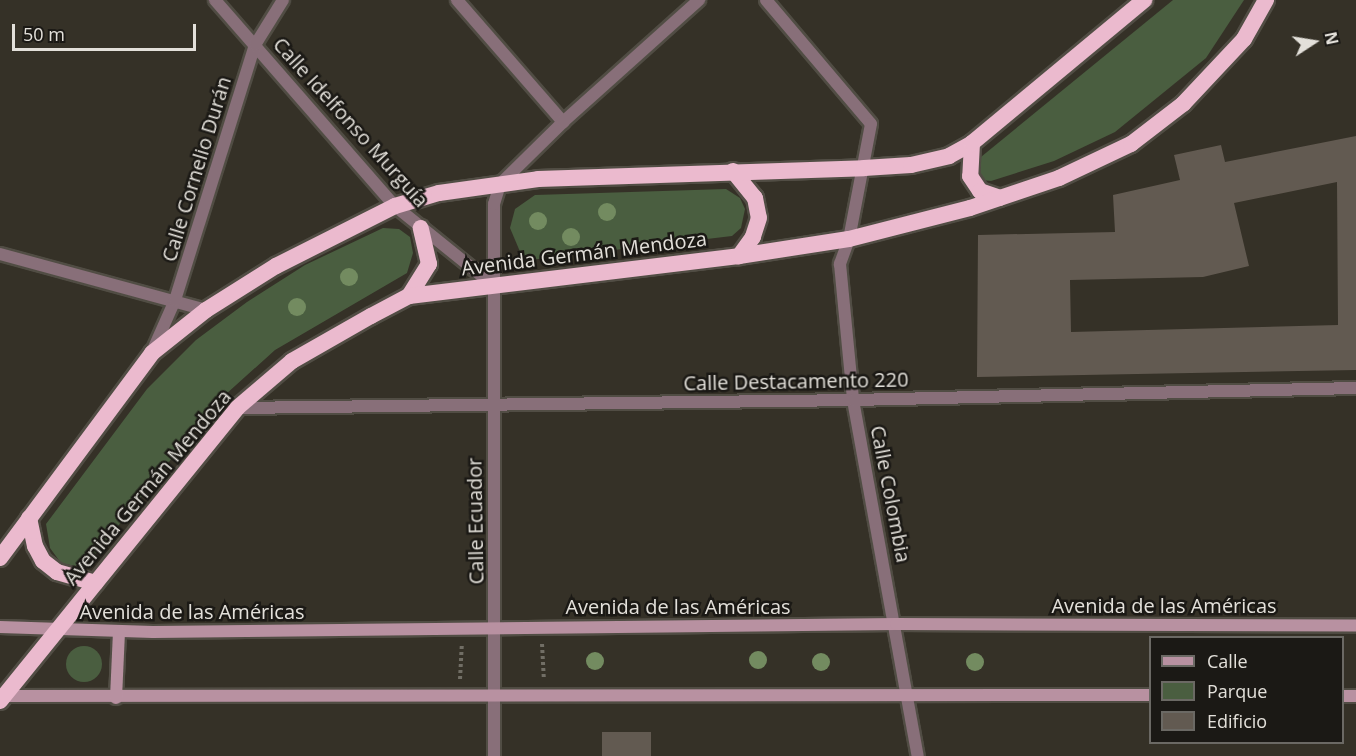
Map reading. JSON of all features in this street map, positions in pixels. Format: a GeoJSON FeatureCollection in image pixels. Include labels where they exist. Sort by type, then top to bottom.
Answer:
{"type":"FeatureCollection","features":[{"type":"Feature","properties":{"kind":"highway"},"geometry":{"type":"LineString","coordinates":[[0,558],[152,353],[206,310],[276,266],[395,206],[440,193],[538,179],[864,168],[911,165],[949,156],[972,143],[1144,0]]}},
{"type":"Feature","properties":{"kind":"highway","name":"Avenida Germán Mendoza"},"geometry":{"type":"LineString","coordinates":[[2,699],[54,631],[237,408],[292,361],[409,296],[739,256],[849,239],[1000,198],[1059,178],[1131,144],[1183,104],[1244,39],[1266,0]]}},
{"type":"Feature","properties":{"kind":"highway"},"geometry":{"type":"LineString","coordinates":[[972,143],[970,176],[980,191],[1000,198]]}},
{"type":"Feature","properties":{"kind":"highway"},"geometry":{"type":"LineString","coordinates":[[733,171],[755,198],[759,218],[753,237],[739,256]]}},
{"type":"Feature","properties":{"kind":"highway"},"geometry":{"type":"LineString","coordinates":[[409,296],[429,264],[421,228]]}},
{"type":"Feature","properties":{"kind":"highway"},"geometry":{"type":"LineString","coordinates":[[29,518],[35,546],[43,561],[57,572],[95,583]]}},
{"type":"Feature","properties":{"kind":"main road","name":"Avenida de las Américas"},"geometry":{"type":"LineString","coordinates":[[0,627],[119,632],[496,626],[896,624],[1356,626]]}},
{"type":"Feature","properties":{"kind":"main road"},"geometry":{"type":"LineString","coordinates":[[116,698],[119,632]]}},
{"type":"Feature","properties":{"kind":"main road"},"geometry":{"type":"LineString","coordinates":[[2,699],[908,694],[1149,695]]}},
{"type":"Feature","properties":{"kind":"street","name":"Calle Idelfonso Murguía"},"geometry":{"type":"LineString","coordinates":[[215,0],[395,206],[493,285]]}},
{"type":"Feature","properties":{"kind":"street","name":"Calle Cornelio Durán"},"geometry":{"type":"LineString","coordinates":[[152,353],[175,300],[255,45],[283,0]]}},
{"type":"Feature","properties":{"kind":"street"},"geometry":{"type":"LineString","coordinates":[[457,0],[563,122]]}},
{"type":"Feature","properties":{"kind":"street"},"geometry":{"type":"LineString","coordinates":[[500,184],[563,122],[699,0]]}},
{"type":"Feature","properties":{"kind":"street","name":"Calle Colombia"},"geometry":{"type":"LineString","coordinates":[[766,0],[871,124],[849,239],[840,264],[853,400],[896,624],[918,756]]}},
{"type":"Feature","properties":{"kind":"street","name":"Calle Ecuador"},"geometry":{"type":"LineString","coordinates":[[494,756],[493,696],[496,626],[493,285],[494,204],[500,184]]}},
{"type":"Feature","properties":{"kind":"street"},"geometry":{"type":"LineString","coordinates":[[0,254],[206,310]]}},
{"type":"Feature","properties":{"kind":"street","name":"Calle Destacamento 220"},"geometry":{"type":"LineString","coordinates":[[237,408],[853,400],[1356,388]]}},
{"type":"Feature","properties":{"kind":"path"},"geometry":{"type":"LineString","coordinates":[[542,696],[543,626]]}},
{"type":"Feature","properties":{"kind":"path"},"geometry":{"type":"LineString","coordinates":[[458,696],[461,677],[459,627]]}},
{"type":"Feature","properties":{"kind":"green space"},"geometry":{"type":"Polygon","coordinates":[[[1173,0],[1244,0],[1206,58],[1115,132],[1054,161],[991,181],[981,180],[976,172],[976,161],[1173,0]]]}},
{"type":"Feature","properties":{"kind":"green space"},"geometry":{"type":"Polygon","coordinates":[[[726,189],[740,198],[745,209],[741,228],[732,236],[530,260],[521,254],[510,228],[515,209],[535,195],[726,189]]]}},
{"type":"Feature","properties":{"kind":"green space"},"geometry":{"type":"Polygon","coordinates":[[[383,228],[399,229],[410,237],[413,253],[407,273],[275,350],[215,404],[95,555],[75,566],[61,563],[50,548],[46,524],[147,389],[196,340],[247,302],[305,265],[383,228]]]}},
{"type":"Feature","properties":{"kind":"green space"},"geometry":{"type":"Polygon","coordinates":[[[84,646],[97,651],[102,664],[97,677],[84,682],[71,677],[66,664],[71,651],[84,646]]]}},
{"type":"Feature","properties":{"kind":"building"},"geometry":{"type":"Polygon","coordinates":[[[1356,136],[1356,370],[977,377],[978,235],[1115,232],[1113,195],[1180,180],[1174,155],[1221,145],[1225,162],[1356,136]],[[1337,182],[1234,203],[1249,266],[1203,277],[1070,280],[1071,332],[1338,325],[1337,182]]]}},
{"type":"Feature","properties":{"kind":"building"},"geometry":{"type":"Polygon","coordinates":[[[602,732],[651,732],[651,756],[602,756],[602,732]]]}}]}
